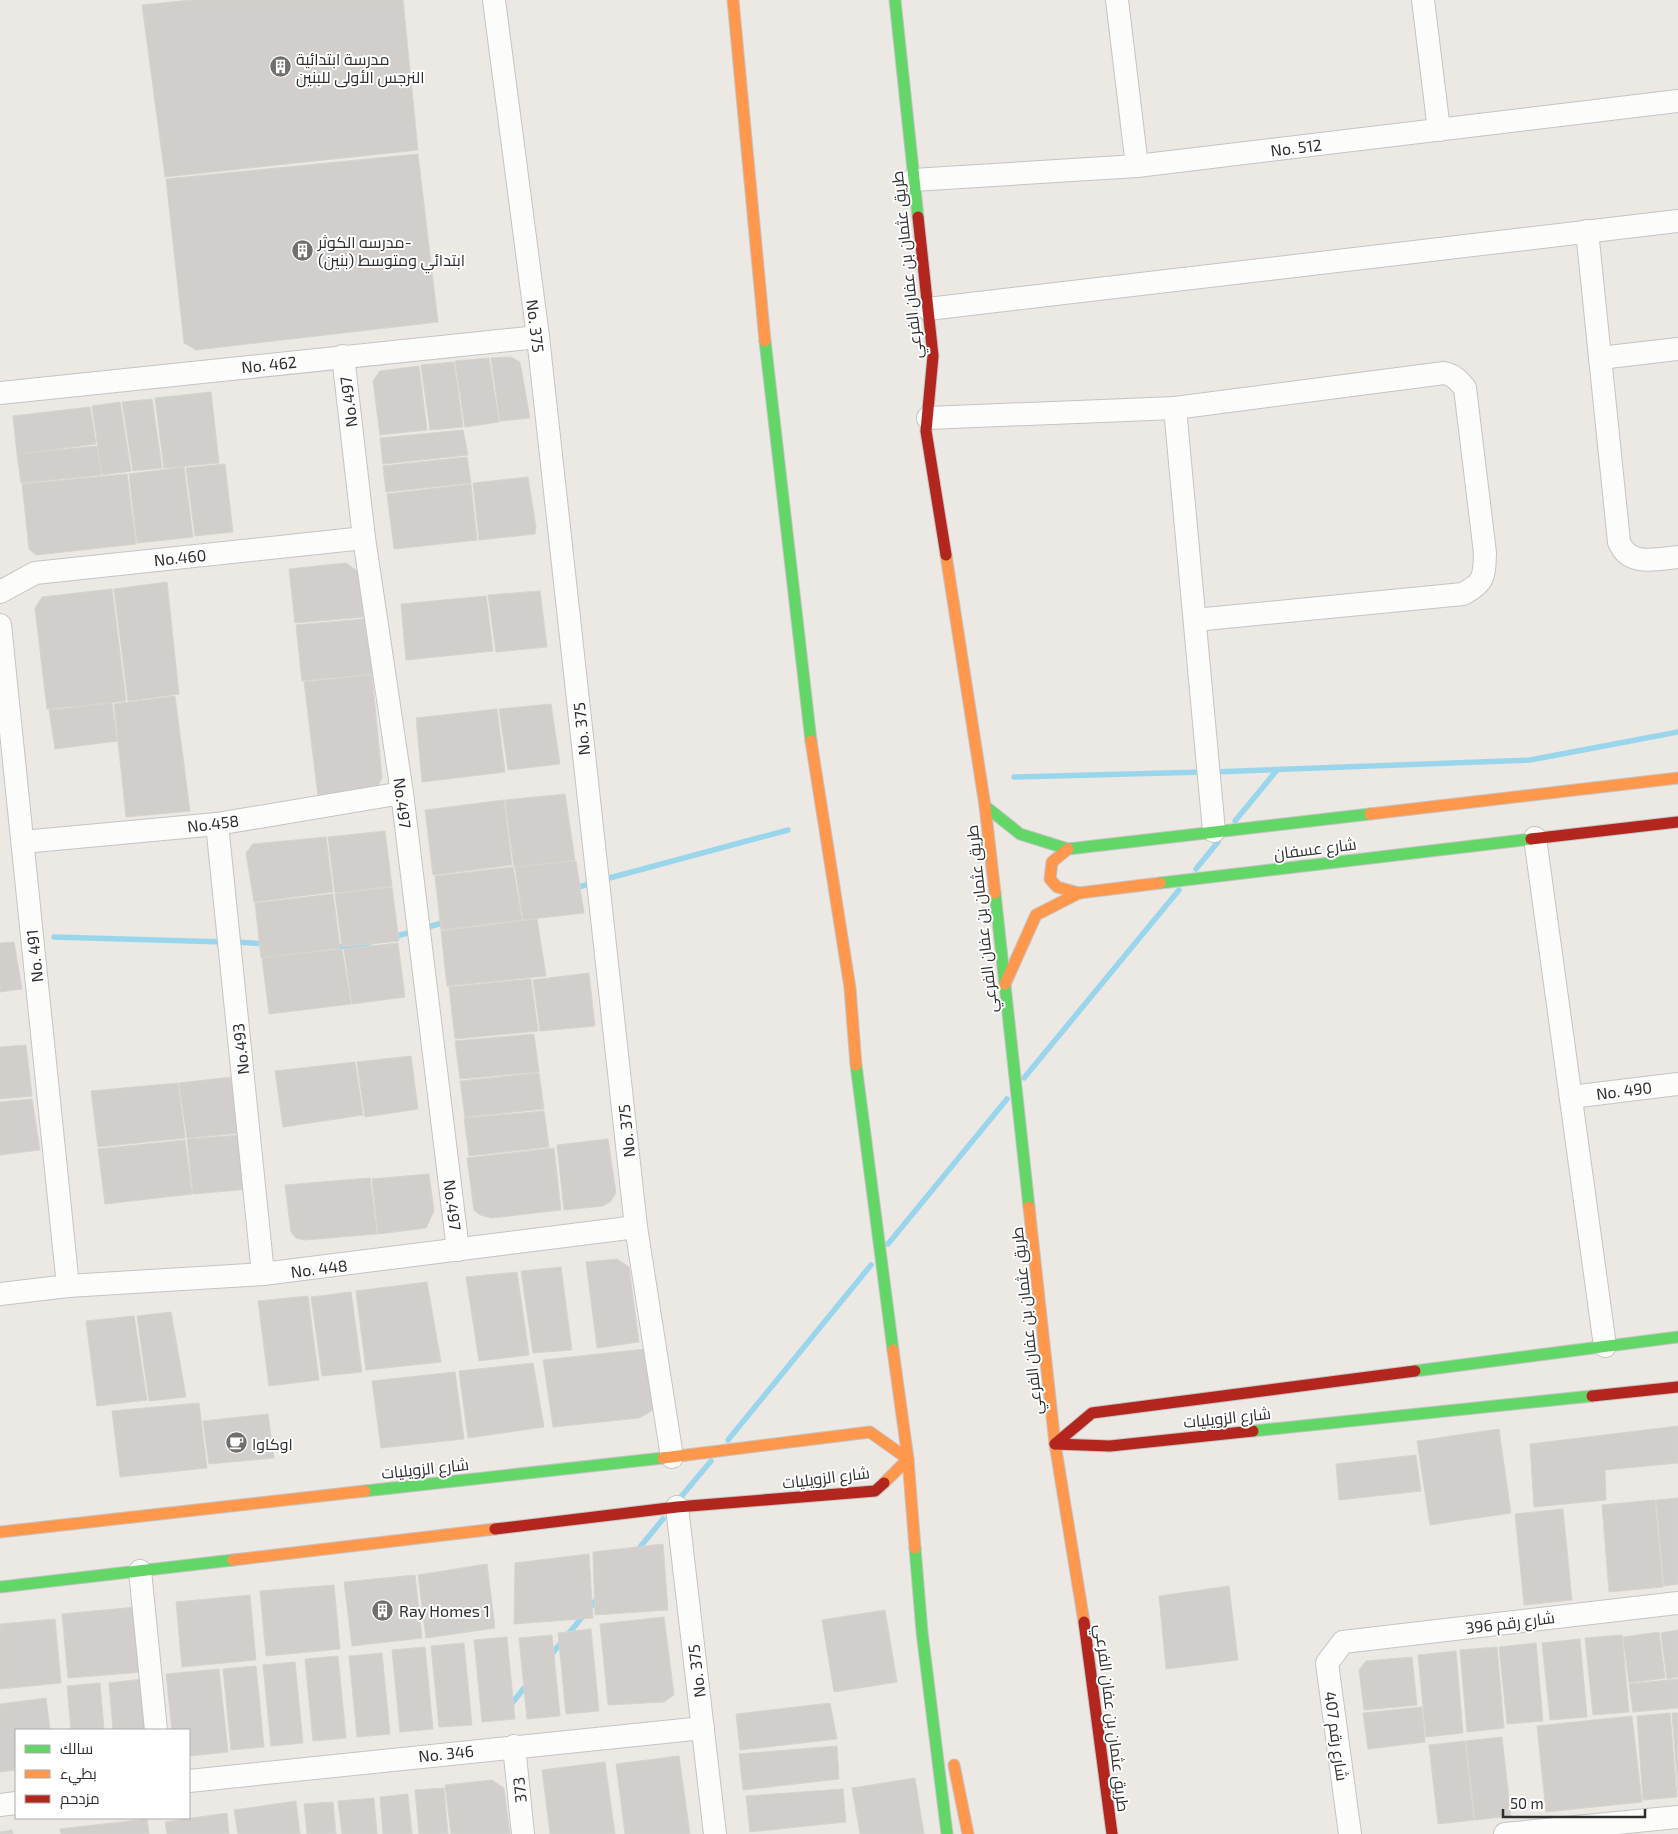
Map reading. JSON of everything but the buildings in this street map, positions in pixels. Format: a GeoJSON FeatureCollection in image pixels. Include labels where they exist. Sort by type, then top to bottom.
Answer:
{"type":"FeatureCollection","features":[{"type":"Feature","properties":{"kind":"street","name":"No. 375"},"geometry":{"type":"LineString","coordinates":[[494,0],[538,337],[636,1227],[672,1457]]}},
{"type":"Feature","properties":{"kind":"street"},"geometry":{"type":"LineString","coordinates":[[733,0],[772,412],[805,702],[850,988],[859,1100],[908,1459],[922,1632],[947,1834]]}},
{"type":"Feature","properties":{"kind":"street","name":"طريق عثمان بن عفان الفرعي"},"geometry":{"type":"LineString","coordinates":[[895,0],[933,356],[926,430],[984,806],[1056,1444],[1090,1656],[1112,1834]]}},
{"type":"Feature","properties":{"kind":"street"},"geometry":{"type":"LineString","coordinates":[[1117,0],[1137,166]]}},
{"type":"Feature","properties":{"kind":"street"},"geometry":{"type":"LineString","coordinates":[[1423,0],[1438,130]]}},
{"type":"Feature","properties":{"kind":"street","name":"No. 512"},"geometry":{"type":"LineString","coordinates":[[913,180],[1137,166],[1678,100]]}},
{"type":"Feature","properties":{"kind":"street"},"geometry":{"type":"LineString","coordinates":[[928,309],[1678,220]]}},
{"type":"Feature","properties":{"kind":"street"},"geometry":{"type":"LineString","coordinates":[[1587,231],[1619,542],[1628,556],[1638,559],[1678,556]]}},
{"type":"Feature","properties":{"kind":"street","name":"No. 462"},"geometry":{"type":"LineString","coordinates":[[0,393],[538,337]]}},
{"type":"Feature","properties":{"kind":"street"},"geometry":{"type":"LineString","coordinates":[[1600,358],[1678,349]]}},
{"type":"Feature","properties":{"kind":"street","name":"No.497"},"geometry":{"type":"LineString","coordinates":[[342,356],[364,538],[402,792],[458,1250]]}},
{"type":"Feature","properties":{"kind":"street"},"geometry":{"type":"LineString","coordinates":[[928,418],[1175,408],[1444,373],[1452,375],[1465,388],[1485,553],[1484,574],[1480,585],[1463,594],[1194,620]]}},
{"type":"Feature","properties":{"kind":"street"},"geometry":{"type":"LineString","coordinates":[[1175,408],[1214,831]]}},
{"type":"Feature","properties":{"kind":"street","name":"No.460"},"geometry":{"type":"LineString","coordinates":[[0,592],[35,573],[364,538]]}},
{"type":"Feature","properties":{"kind":"street","name":"No. 491"},"geometry":{"type":"LineString","coordinates":[[0,625],[68,1286]]}},
{"type":"Feature","properties":{"kind":"street","name":"شارع عسفان"},"geometry":{"type":"LineString","coordinates":[[984,806],[1020,834],[1068,849],[1678,778]]}},
{"type":"Feature","properties":{"kind":"street","name":"No.458"},"geometry":{"type":"LineString","coordinates":[[23,842],[217,824],[402,792]]}},
{"type":"Feature","properties":{"kind":"street","name":"شارع عسفان"},"geometry":{"type":"LineString","coordinates":[[1005,984],[1036,915],[1079,892],[1678,822]]}},
{"type":"Feature","properties":{"kind":"street","name":"No.493"},"geometry":{"type":"LineString","coordinates":[[217,824],[263,1274]]}},
{"type":"Feature","properties":{"kind":"street"},"geometry":{"type":"LineString","coordinates":[[1535,838],[1605,1346]]}},
{"type":"Feature","properties":{"kind":"street"},"geometry":{"type":"LineString","coordinates":[[1068,849],[1052,862],[1050,879],[1057,887],[1079,892]]}},
{"type":"Feature","properties":{"kind":"street","name":"No. 490"},"geometry":{"type":"LineString","coordinates":[[1571,1097],[1678,1084]]}},
{"type":"Feature","properties":{"kind":"street","name":"No. 448"},"geometry":{"type":"LineString","coordinates":[[0,1294],[68,1286],[263,1274],[636,1227]]}},
{"type":"Feature","properties":{"kind":"street","name":"شارع الزويليات"},"geometry":{"type":"LineString","coordinates":[[1056,1444],[1092,1413],[1678,1337]]}},
{"type":"Feature","properties":{"kind":"street","name":"شارع الزويليات"},"geometry":{"type":"LineString","coordinates":[[1056,1444],[1110,1446],[1678,1387]]}},
{"type":"Feature","properties":{"kind":"street","name":"شارع الزويليات"},"geometry":{"type":"LineString","coordinates":[[0,1532],[672,1457],[870,1432],[908,1459],[875,1491],[677,1507],[0,1587]]}},
{"type":"Feature","properties":{"kind":"street","name":"No. 375"},"geometry":{"type":"LineString","coordinates":[[677,1507],[715,1834]]}},
{"type":"Feature","properties":{"kind":"street"},"geometry":{"type":"LineString","coordinates":[[140,1571],[156,1729]]}},
{"type":"Feature","properties":{"kind":"street","name":"شارع رقم 396"},"geometry":{"type":"LineString","coordinates":[[1343,1642],[1678,1603]]}},
{"type":"Feature","properties":{"kind":"street"},"geometry":{"type":"LineString","coordinates":[[922,1632],[947,1738]]}},
{"type":"Feature","properties":{"kind":"street","name":"شارع رقم 407"},"geometry":{"type":"LineString","coordinates":[[1343,1642],[1328,1663],[1350,1834]]}},
{"type":"Feature","properties":{"kind":"street"},"geometry":{"type":"LineString","coordinates":[[1090,1656],[1092,1775]]}},
{"type":"Feature","properties":{"kind":"street","name":"No. 346"},"geometry":{"type":"LineString","coordinates":[[190,1781],[703,1728]]}},
{"type":"Feature","properties":{"kind":"street","name":"373"},"geometry":{"type":"LineString","coordinates":[[514,1746],[524,1834]]}},
{"type":"Feature","properties":{"kind":"street"},"geometry":{"type":"LineString","coordinates":[[952,1758],[968,1834]]}},
{"type":"Feature","properties":{"kind":"street"},"geometry":{"type":"LineString","coordinates":[[0,1805],[15,1803]]}},
{"type":"Feature","properties":{"kind":"street"},"geometry":{"type":"LineString","coordinates":[[1505,1834],[1678,1816]]}},
{"type":"Feature","properties":{"kind":"waterway"},"geometry":{"type":"LineString","coordinates":[[1213,772],[1530,760],[1678,732]]}},
{"type":"Feature","properties":{"kind":"waterway"},"geometry":{"type":"LineString","coordinates":[[1235,821],[1277,770]]}},
{"type":"Feature","properties":{"kind":"waterway"},"geometry":{"type":"LineString","coordinates":[[1014,777],[1204,772]]}},
{"type":"Feature","properties":{"kind":"waterway"},"geometry":{"type":"LineString","coordinates":[[602,880],[788,830]]}},
{"type":"Feature","properties":{"kind":"waterway"},"geometry":{"type":"LineString","coordinates":[[1196,869],[1218,842]]}},
{"type":"Feature","properties":{"kind":"waterway"},"geometry":{"type":"LineString","coordinates":[[574,888],[594,883]]}},
{"type":"Feature","properties":{"kind":"waterway"},"geometry":{"type":"LineString","coordinates":[[1024,1078],[1179,890]]}},
{"type":"Feature","properties":{"kind":"waterway"},"geometry":{"type":"LineString","coordinates":[[424,928],[446,922]]}},
{"type":"Feature","properties":{"kind":"waterway"},"geometry":{"type":"LineString","coordinates":[[393,937],[415,931]]}},
{"type":"Feature","properties":{"kind":"waterway"},"geometry":{"type":"LineString","coordinates":[[54,937],[225,942]]}},
{"type":"Feature","properties":{"kind":"waterway"},"geometry":{"type":"LineString","coordinates":[[234,942],[267,944]]}},
{"type":"Feature","properties":{"kind":"waterway"},"geometry":{"type":"LineString","coordinates":[[334,946],[357,947],[369,943]]}},
{"type":"Feature","properties":{"kind":"waterway"},"geometry":{"type":"LineString","coordinates":[[888,1244],[1007,1099]]}},
{"type":"Feature","properties":{"kind":"waterway"},"geometry":{"type":"LineString","coordinates":[[728,1440],[871,1265]]}},
{"type":"Feature","properties":{"kind":"waterway"},"geometry":{"type":"LineString","coordinates":[[680,1498],[711,1461]]}},
{"type":"Feature","properties":{"kind":"waterway"},"geometry":{"type":"LineString","coordinates":[[636,1552],[663,1519]]}},
{"type":"Feature","properties":{"kind":"waterway"},"geometry":{"type":"LineString","coordinates":[[550,1656],[598,1598]]}},
{"type":"Feature","properties":{"kind":"waterway"},"geometry":{"type":"LineString","coordinates":[[509,1707],[528,1683]]}},
{"type":"Feature","properties":{"kind":"traffic: fast"},"geometry":{"type":"LineString","coordinates":[[895,0],[918,217]]}},
{"type":"Feature","properties":{"kind":"traffic: fast"},"geometry":{"type":"LineString","coordinates":[[765,341],[811,741]]}},
{"type":"Feature","properties":{"kind":"traffic: fast"},"geometry":{"type":"LineString","coordinates":[[985,806],[1020,834],[1068,849],[1370,814]]}},
{"type":"Feature","properties":{"kind":"traffic: fast"},"geometry":{"type":"LineString","coordinates":[[1160,883],[1531,839]]}},
{"type":"Feature","properties":{"kind":"traffic: fast"},"geometry":{"type":"LineString","coordinates":[[995,893],[1029,1207]]}},
{"type":"Feature","properties":{"kind":"traffic: fast"},"geometry":{"type":"LineString","coordinates":[[856,1065],[893,1350]]}},
{"type":"Feature","properties":{"kind":"traffic: fast"},"geometry":{"type":"LineString","coordinates":[[1415,1371],[1678,1337]]}},
{"type":"Feature","properties":{"kind":"traffic: fast"},"geometry":{"type":"LineString","coordinates":[[1253,1431],[1592,1396]]}},
{"type":"Feature","properties":{"kind":"traffic: fast"},"geometry":{"type":"LineString","coordinates":[[365,1491],[663,1458]]}},
{"type":"Feature","properties":{"kind":"traffic: fast"},"geometry":{"type":"LineString","coordinates":[[915,1548],[922,1632],[947,1834]]}},
{"type":"Feature","properties":{"kind":"traffic: fast"},"geometry":{"type":"LineString","coordinates":[[0,1587],[233,1560]]}},
{"type":"Feature","properties":{"kind":"traffic: slow"},"geometry":{"type":"LineString","coordinates":[[733,0],[765,341]]}},
{"type":"Feature","properties":{"kind":"traffic: slow"},"geometry":{"type":"LineString","coordinates":[[946,555],[985,806],[995,893]]}},
{"type":"Feature","properties":{"kind":"traffic: slow"},"geometry":{"type":"LineString","coordinates":[[811,741],[850,988],[856,1065]]}},
{"type":"Feature","properties":{"kind":"traffic: slow"},"geometry":{"type":"LineString","coordinates":[[1370,814],[1678,778]]}},
{"type":"Feature","properties":{"kind":"traffic: slow"},"geometry":{"type":"LineString","coordinates":[[1068,849],[1052,862],[1050,879],[1057,887],[1079,893]]}},
{"type":"Feature","properties":{"kind":"traffic: slow"},"geometry":{"type":"LineString","coordinates":[[1005,984],[1036,915],[1079,893],[1160,883]]}},
{"type":"Feature","properties":{"kind":"traffic: slow"},"geometry":{"type":"LineString","coordinates":[[1029,1207],[1055,1444],[1084,1622]]}},
{"type":"Feature","properties":{"kind":"traffic: slow"},"geometry":{"type":"LineString","coordinates":[[893,1350],[908,1459],[915,1548]]}},
{"type":"Feature","properties":{"kind":"traffic: slow"},"geometry":{"type":"LineString","coordinates":[[663,1458],[870,1432],[908,1459],[884,1483]]}},
{"type":"Feature","properties":{"kind":"traffic: slow"},"geometry":{"type":"LineString","coordinates":[[0,1532],[365,1491]]}},
{"type":"Feature","properties":{"kind":"traffic: slow"},"geometry":{"type":"LineString","coordinates":[[233,1560],[495,1529]]}},
{"type":"Feature","properties":{"kind":"traffic: slow"},"geometry":{"type":"LineString","coordinates":[[954,1765],[968,1834]]}},
{"type":"Feature","properties":{"kind":"traffic: jam"},"geometry":{"type":"LineString","coordinates":[[918,217],[933,356],[926,431],[946,555]]}},
{"type":"Feature","properties":{"kind":"traffic: jam"},"geometry":{"type":"LineString","coordinates":[[1531,839],[1678,822]]}},
{"type":"Feature","properties":{"kind":"traffic: jam"},"geometry":{"type":"LineString","coordinates":[[1055,1444],[1092,1413],[1415,1371]]}},
{"type":"Feature","properties":{"kind":"traffic: jam"},"geometry":{"type":"LineString","coordinates":[[1592,1396],[1678,1387]]}},
{"type":"Feature","properties":{"kind":"traffic: jam"},"geometry":{"type":"LineString","coordinates":[[1055,1444],[1110,1446],[1253,1431]]}},
{"type":"Feature","properties":{"kind":"traffic: jam"},"geometry":{"type":"LineString","coordinates":[[495,1529],[677,1507],[875,1491],[884,1483]]}},
{"type":"Feature","properties":{"kind":"traffic: jam"},"geometry":{"type":"LineString","coordinates":[[1084,1622],[1112,1834]]}},
{"type":"Feature","properties":{"kind":"place","name":"مدرسة ابتدائية النرجس الأولى للبنين"},"geometry":{"type":"Point","coordinates":[280,67]}},
{"type":"Feature","properties":{"kind":"place","name":"مدرسه الكوثر- ابتدائي ومتوسط (بنين)"},"geometry":{"type":"Point","coordinates":[302,250]}},
{"type":"Feature","properties":{"kind":"place","name":"اوكاوا"},"geometry":{"type":"Point","coordinates":[236,1443]}},
{"type":"Feature","properties":{"kind":"place","name":"Ray Homes 1"},"geometry":{"type":"Point","coordinates":[383,1610]}}]}
